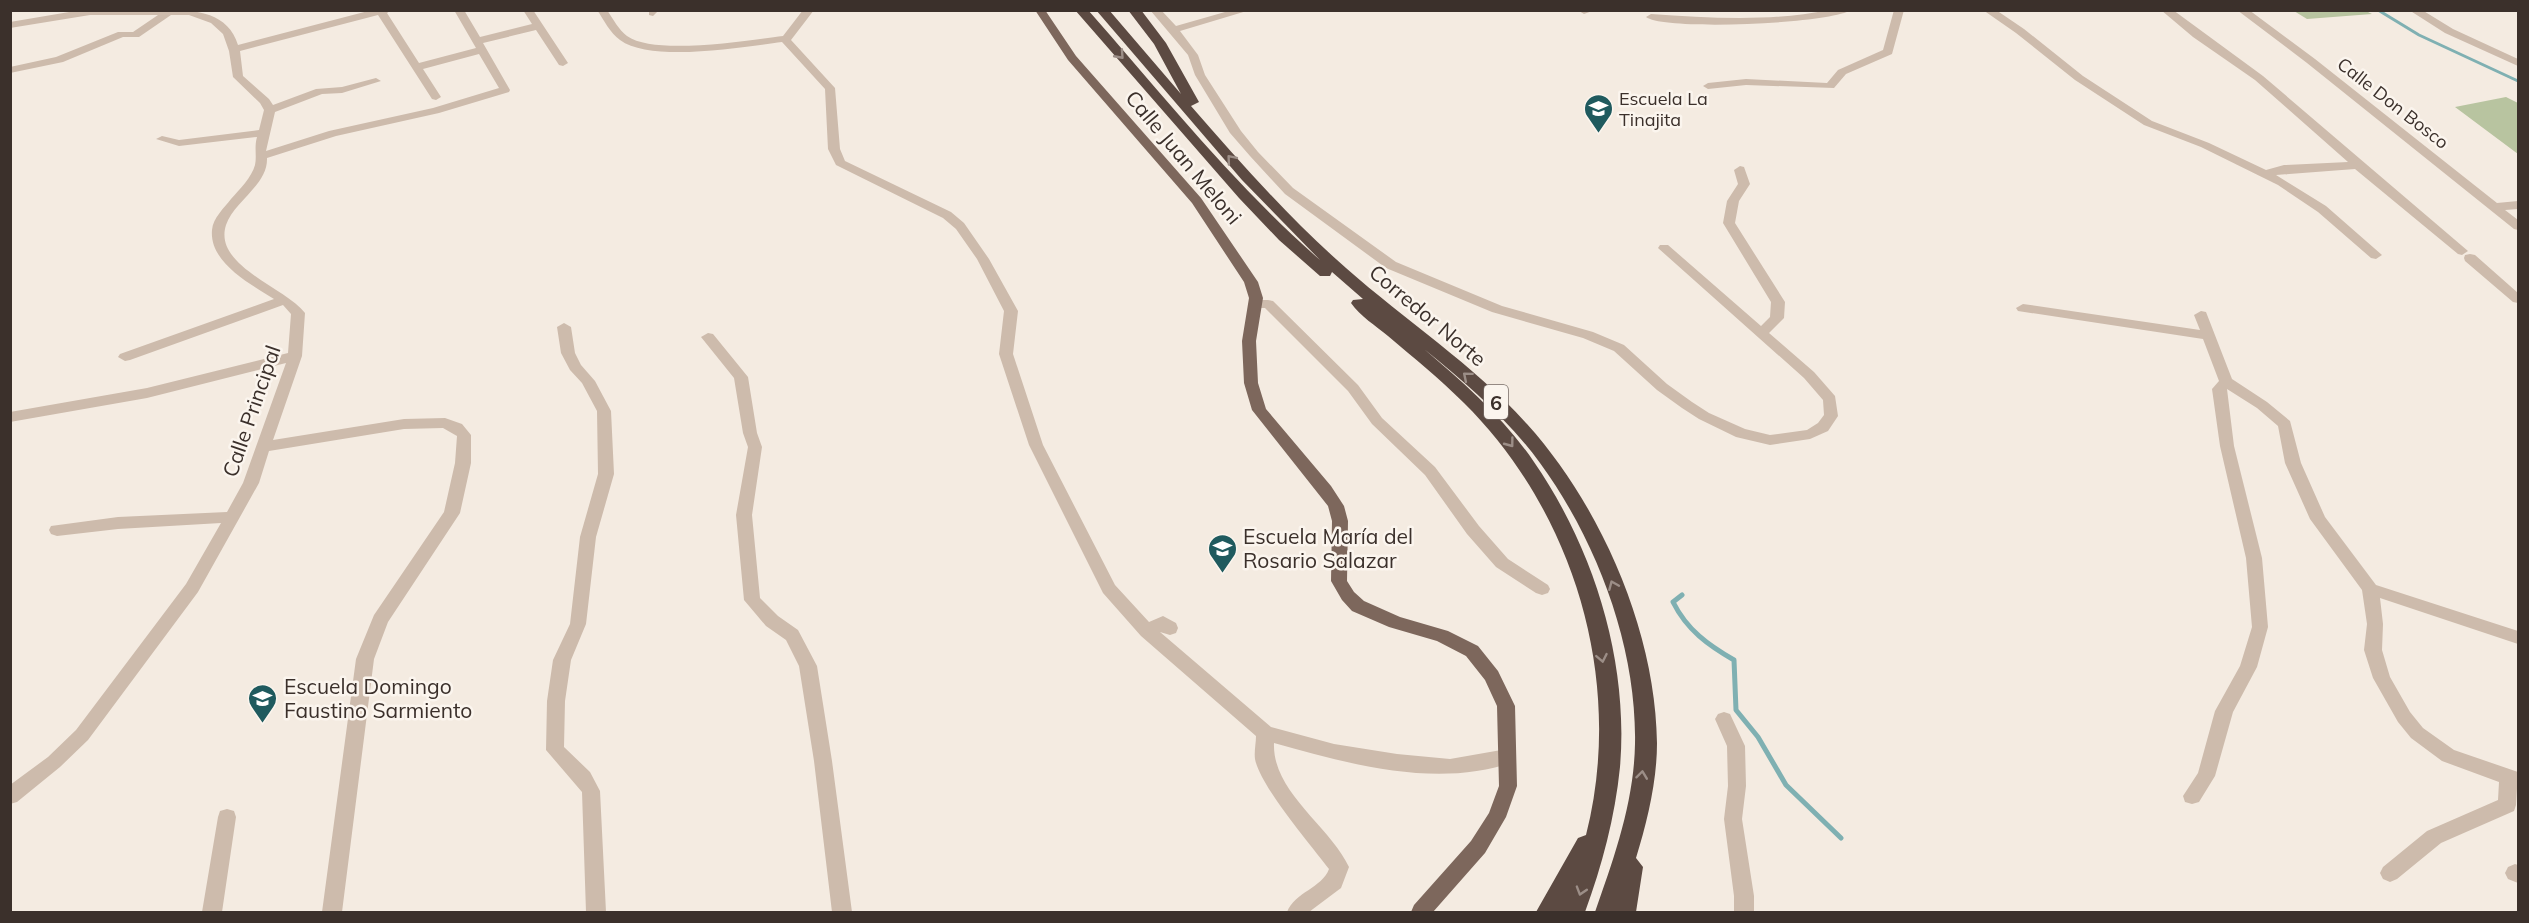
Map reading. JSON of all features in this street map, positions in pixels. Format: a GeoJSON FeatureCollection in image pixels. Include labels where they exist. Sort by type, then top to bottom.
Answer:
{"type":"FeatureCollection","features":[{"type":"Feature","properties":{"kind":"highway","name":"Corredor Norte"},"geometry":{"type":"LineString","coordinates":[[1081,10],[1284,237],[1464,393],[1503,434],[1539,480],[1565,530],[1591,600],[1606,681],[1610,744],[1602,814],[1574,912]]}},
{"type":"Feature","properties":{"kind":"highway","name":"Corredor Norte"},"geometry":{"type":"LineString","coordinates":[[1102,10],[1259,192],[1341,272],[1482,388],[1523,430],[1557,475],[1588,525],[1619,597],[1643,686],[1646,745],[1638,812],[1607,912]]}},
{"type":"Feature","properties":{"kind":"highway"},"geometry":{"type":"LineString","coordinates":[[1134,10],[1160,43],[1207,130]]}},
{"type":"Feature","properties":{"kind":"highway"},"geometry":{"type":"LineString","coordinates":[[1624,912],[1638,812]]}},
{"type":"Feature","properties":{"kind":"highway"},"geometry":{"type":"LineString","coordinates":[[1548,912],[1602,814]]}},
{"type":"Feature","properties":{"kind":"main road","name":"Calle Juan Meloni"},"geometry":{"type":"LineString","coordinates":[[1040,10],[1072,58],[1197,201],[1251,282],[1256,298],[1249,341],[1251,383],[1259,410],[1326,490],[1336,506],[1340,521],[1339,581],[1348,596],[1358,606],[1395,622],[1442,636],[1472,651],[1492,676],[1506,706],[1508,786],[1497,817],[1478,848],[1421,912]]}},
{"type":"Feature","properties":{"kind":"street"},"geometry":{"type":"LineString","coordinates":[[262,156],[333,133],[435,111],[505,90],[459,10]]}},
{"type":"Feature","properties":{"kind":"street"},"geometry":{"type":"LineString","coordinates":[[528,10],[562,63]]}},
{"type":"Feature","properties":{"kind":"street"},"geometry":{"type":"LineString","coordinates":[[602,10],[624,38],[633,43],[689,48],[785,39],[809,10]]}},
{"type":"Feature","properties":{"kind":"street"},"geometry":{"type":"LineString","coordinates":[[1155,10],[1193,55],[1200,75],[1236,133],[1254,154],[1289,191],[1391,265],[1497,309],[1588,334],[1618,348],[1662,387],[1687,405],[1704,416],[1741,433],[1770,440],[1810,434],[1823,428],[1831,416],[1830,399],[1809,375],[1664,248]]}},
{"type":"Feature","properties":{"kind":"street"},"geometry":{"type":"LineString","coordinates":[[1174,30],[1245,10]]}},
{"type":"Feature","properties":{"kind":"street"},"geometry":{"type":"LineString","coordinates":[[1652,17],[1706,21],[1818,17],[1846,10]]}},
{"type":"Feature","properties":{"kind":"street"},"geometry":{"type":"LineString","coordinates":[[1708,86],[1746,82],[1830,86],[1842,72],[1888,52],[1899,10]]}},
{"type":"Feature","properties":{"kind":"street"},"geometry":{"type":"LineString","coordinates":[[1988,10],[2020,31],[2079,78],[2148,123],[2205,145],[2282,182],[2322,209],[2376,255]]}},
{"type":"Feature","properties":{"kind":"street"},"geometry":{"type":"LineString","coordinates":[[2166,10],[2196,35],[2259,78],[2358,165],[2518,299]]}},
{"type":"Feature","properties":{"kind":"street","name":"Calle Don Bosco"},"geometry":{"type":"LineString","coordinates":[[2242,10],[2311,61],[2518,226]]}},
{"type":"Feature","properties":{"kind":"street"},"geometry":{"type":"LineString","coordinates":[[2414,10],[2449,31],[2518,63]]}},
{"type":"Feature","properties":{"kind":"street"},"geometry":{"type":"LineString","coordinates":[[235,49],[384,11],[435,97]]}},
{"type":"Feature","properties":{"kind":"street"},"geometry":{"type":"LineString","coordinates":[[10,25],[74,12],[189,12],[224,25],[235,49],[238,77],[265,101],[270,110],[260,145],[261,165],[253,180],[222,219],[218,231],[222,249],[239,272],[285,300]]}},
{"type":"Feature","properties":{"kind":"street"},"geometry":{"type":"LineString","coordinates":[[10,70],[59,60],[122,34],[135,35],[169,12]]}},
{"type":"Feature","properties":{"kind":"street"},"geometry":{"type":"LineString","coordinates":[[417,67],[538,26]]}},
{"type":"Feature","properties":{"kind":"street"},"geometry":{"type":"LineString","coordinates":[[785,39],[830,88],[834,149],[840,163],[947,215],[960,226],[983,259],[1011,311],[1006,354],[1036,445],[1109,589],[1147,631],[1265,733],[1334,752],[1407,763],[1450,767],[1507,757]]}},
{"type":"Feature","properties":{"kind":"street"},"geometry":{"type":"LineString","coordinates":[[270,110],[320,91],[342,90],[376,81]]}},
{"type":"Feature","properties":{"kind":"street"},"geometry":{"type":"LineString","coordinates":[[162,139],[179,143],[262,133]]}},
{"type":"Feature","properties":{"kind":"street"},"geometry":{"type":"LineString","coordinates":[[2265,174],[2284,169],[2358,165]]}},
{"type":"Feature","properties":{"kind":"street"},"geometry":{"type":"LineString","coordinates":[[1740,170],[1744,184],[1733,201],[1729,223],[1778,302],[1777,318],[1761,333]]}},
{"type":"Feature","properties":{"kind":"street"},"geometry":{"type":"LineString","coordinates":[[2495,207],[2518,205]]}},
{"type":"Feature","properties":{"kind":"street"},"geometry":{"type":"LineString","coordinates":[[125,357],[285,300]]}},
{"type":"Feature","properties":{"kind":"street","name":"Calle Principal"},"geometry":{"type":"LineString","coordinates":[[10,796],[54,762],[82,735],[192,588],[251,483],[294,356],[298,313],[285,300]]}},
{"type":"Feature","properties":{"kind":"street"},"geometry":{"type":"LineString","coordinates":[[1255,304],[1268,304],[1317,350],[1353,388],[1377,421],[1430,471],[1473,530],[1502,563],[1542,590]]}},
{"type":"Feature","properties":{"kind":"street"},"geometry":{"type":"LineString","coordinates":[[2023,308],[2070,317],[2209,336]]}},
{"type":"Feature","properties":{"kind":"street"},"geometry":{"type":"LineString","coordinates":[[2201,315],[2226,382],[2262,405],[2285,424],[2293,463],[2318,519],[2370,589],[2375,624],[2373,650],[2382,678],[2411,726],[2448,756],[2514,779],[2507,805],[2434,837],[2390,873]]}},
{"type":"Feature","properties":{"kind":"street"},"geometry":{"type":"LineString","coordinates":[[564,327],[568,353],[575,367],[588,381],[604,411],[606,474],[588,537],[578,624],[562,660],[556,701],[555,750],[583,778],[591,791],[596,912]]}},
{"type":"Feature","properties":{"kind":"street"},"geometry":{"type":"LineString","coordinates":[[708,337],[741,376],[750,433],[755,447],[744,515],[752,600],[772,621],[792,635],[808,666],[842,912]]}},
{"type":"Feature","properties":{"kind":"street"},"geometry":{"type":"LineString","coordinates":[[10,417],[147,393],[294,356]]}},
{"type":"Feature","properties":{"kind":"street"},"geometry":{"type":"LineString","coordinates":[[2192,796],[2206,776],[2224,711],[2248,667],[2260,627],[2254,558],[2227,446],[2219,389],[2226,382]]}},
{"type":"Feature","properties":{"kind":"street"},"geometry":{"type":"LineString","coordinates":[[264,447],[404,424],[445,423],[457,428],[464,435],[463,463],[452,513],[380,621],[365,659],[332,912]]}},
{"type":"Feature","properties":{"kind":"street"},"geometry":{"type":"LineString","coordinates":[[57,530],[108,524],[232,517]]}},
{"type":"Feature","properties":{"kind":"street"},"geometry":{"type":"LineString","coordinates":[[2370,589],[2518,637]]}},
{"type":"Feature","properties":{"kind":"street"},"geometry":{"type":"LineString","coordinates":[[1147,631],[1162,623],[1170,628]]}},
{"type":"Feature","properties":{"kind":"street"},"geometry":{"type":"LineString","coordinates":[[1724,718],[1736,746],[1737,786],[1733,819],[1744,896],[1744,912]]}},
{"type":"Feature","properties":{"kind":"street"},"geometry":{"type":"LineString","coordinates":[[1265,733],[1264,759],[1267,767],[1291,806],[1339,867],[1334,882],[1306,901],[1297,912]]}},
{"type":"Feature","properties":{"kind":"street"},"geometry":{"type":"LineString","coordinates":[[212,912],[227,817]]}},
{"type":"Feature","properties":{"kind":"green space"},"geometry":{"type":"Polygon","coordinates":[[[2294,11],[2366,11],[2372,14],[2307,19],[2294,11]]]}},
{"type":"Feature","properties":{"kind":"green space"},"geometry":{"type":"Polygon","coordinates":[[[2506,97],[2518,103],[2518,154],[2455,107],[2506,97]]]}},
{"type":"Feature","properties":{"kind":"waterway"},"geometry":{"type":"LineString","coordinates":[[2378,10],[2419,35],[2518,81]]}},
{"type":"Feature","properties":{"kind":"waterway"},"geometry":{"type":"LineString","coordinates":[[1682,595],[1673,602],[1685,621],[1715,649],[1734,660],[1736,710],[1758,737],[1786,785],[1841,838]]}},
{"type":"Feature","properties":{"kind":"place","name":"Escuela La Tinajita"},"geometry":{"type":"Point","coordinates":[1598,134]}},
{"type":"Feature","properties":{"kind":"place","name":"Escuela María del Rosario Salazar"},"geometry":{"type":"Point","coordinates":[1222,574]}},
{"type":"Feature","properties":{"kind":"place","name":"Escuela Domingo Faustino Sarmiento"},"geometry":{"type":"Point","coordinates":[263,724]}}]}
